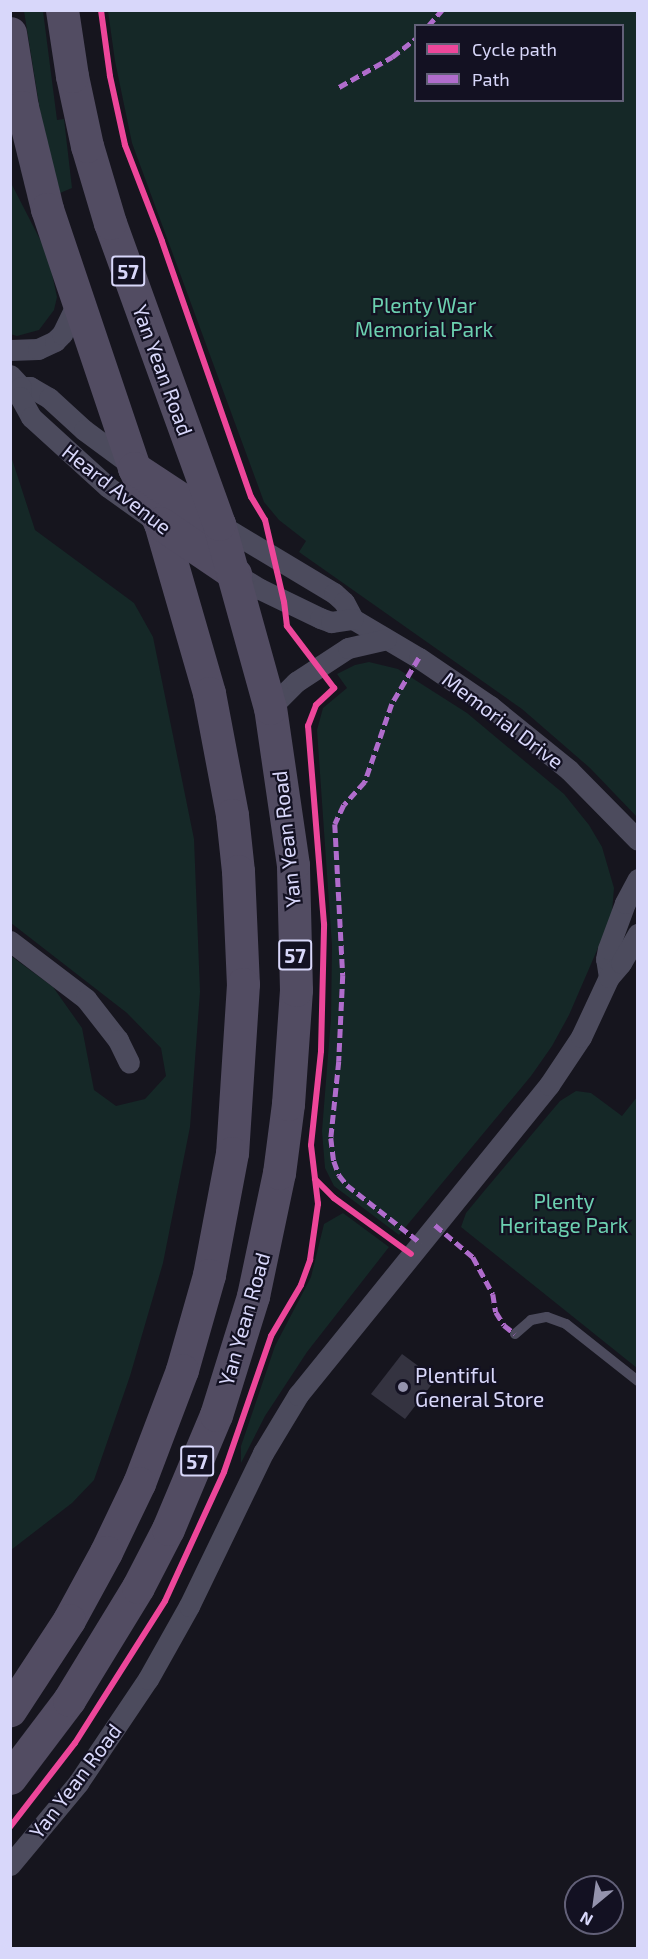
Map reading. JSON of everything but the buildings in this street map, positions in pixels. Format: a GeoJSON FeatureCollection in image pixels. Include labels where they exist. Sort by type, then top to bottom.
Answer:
{"type":"FeatureCollection","features":[{"type":"Feature","properties":{"kind":"main road","name":"Yan Yean Road"},"geometry":{"type":"LineString","coordinates":[[10,1778],[69,1700],[138,1587],[168,1529],[216,1415],[253,1296],[279,1173],[288,1104],[296,990],[293,865],[270,708],[235,574],[219,524],[107,212],[87,146],[72,76],[62,10]]}},
{"type":"Feature","properties":{"kind":"main road","name":"57"},"geometry":{"type":"LineString","coordinates":[[10,33],[32,153],[47,209],[135,468],[160,524],[209,693],[232,815],[238,871],[243,984],[232,1153],[209,1275],[167,1414],[106,1552],[64,1629],[10,1710]]}},
{"type":"Feature","properties":{"kind":"main road","name":"Memorial Drive"},"geometry":{"type":"LineString","coordinates":[[135,468],[219,524]]}},
{"type":"Feature","properties":{"kind":"main road","name":"Heard Avenue"},"geometry":{"type":"LineString","coordinates":[[160,524],[235,574]]}},
{"type":"Feature","properties":{"kind":"street"},"geometry":{"type":"LineString","coordinates":[[10,350],[38,349],[55,341],[62,334],[79,298]]}},
{"type":"Feature","properties":{"kind":"street","name":"Heard Avenue"},"geometry":{"type":"LineString","coordinates":[[16,381],[49,398],[84,430],[135,468]]}},
{"type":"Feature","properties":{"kind":"street","name":"Heard Avenue"},"geometry":{"type":"LineString","coordinates":[[16,381],[20,398],[31,417],[108,487],[160,524]]}},
{"type":"Feature","properties":{"kind":"street","name":"Memorial Drive"},"geometry":{"type":"LineString","coordinates":[[219,524],[334,593],[344,602],[353,619],[444,674],[533,739],[569,770],[638,840]]}},
{"type":"Feature","properties":{"kind":"street"},"geometry":{"type":"LineString","coordinates":[[235,574],[260,589],[320,618],[331,622],[353,619]]}},
{"type":"Feature","properties":{"kind":"street"},"geometry":{"type":"LineString","coordinates":[[270,708],[296,682],[348,648],[386,639]]}},
{"type":"Feature","properties":{"kind":"street","name":"Yan Yean Road"},"geometry":{"type":"LineString","coordinates":[[609,977],[606,959],[608,949],[638,879]]}},
{"type":"Feature","properties":{"kind":"street","name":"Yan Yean Road"},"geometry":{"type":"LineString","coordinates":[[10,1865],[78,1783],[148,1679],[189,1606],[263,1453],[298,1395],[549,1085],[586,1028],[609,977],[621,963],[638,934]]}},
{"type":"Feature","properties":{"kind":"street"},"geometry":{"type":"LineString","coordinates":[[10,941],[86,999],[118,1040],[129,1063]]}},
{"type":"Feature","properties":{"kind":"lane"},"geometry":{"type":"LineString","coordinates":[[515,1334],[531,1320],[547,1317],[566,1324],[638,1381]]}},
{"type":"Feature","properties":{"kind":"green space"},"geometry":{"type":"Polygon","coordinates":[[[24,11],[43,11],[57,120],[64,119],[72,188],[60,193],[42,123],[24,11]]]}},
{"type":"Feature","properties":{"kind":"green space","name":"Plenty War Memorial Park"},"geometry":{"type":"Polygon","coordinates":[[[108,11],[637,11],[637,817],[590,768],[522,709],[299,552],[306,541],[279,520],[264,502],[132,143],[115,61],[108,11]]]}},
{"type":"Feature","properties":{"kind":"green space"},"geometry":{"type":"Polygon","coordinates":[[[10,181],[48,255],[57,297],[54,310],[39,330],[17,336],[10,334],[10,181]]]}},
{"type":"Feature","properties":{"kind":"green space"},"geometry":{"type":"Polygon","coordinates":[[[10,453],[35,530],[134,603],[153,637],[194,839],[200,992],[190,1127],[163,1263],[130,1376],[94,1480],[72,1503],[11,1550],[11,956],[53,987],[82,1028],[94,1090],[116,1106],[145,1099],[166,1076],[161,1048],[127,1013],[11,923],[10,453]]]}},
{"type":"Feature","properties":{"kind":"green space"},"geometry":{"type":"Polygon","coordinates":[[[369,662],[398,669],[467,713],[564,794],[589,825],[602,847],[614,888],[612,912],[604,934],[569,1015],[552,1046],[531,1076],[399,1235],[334,1186],[325,1168],[322,1131],[331,1018],[332,946],[317,730],[323,708],[347,688],[337,674],[355,665],[369,662]]]}},
{"type":"Feature","properties":{"kind":"green space","name":"Plenty Heritage Park"},"geometry":{"type":"Polygon","coordinates":[[[576,1091],[591,1093],[622,1116],[637,1097],[637,1368],[461,1227],[466,1213],[560,1101],[576,1091]]]}},
{"type":"Feature","properties":{"kind":"green space"},"geometry":{"type":"Polygon","coordinates":[[[343,1213],[389,1247],[307,1352],[265,1416],[241,1463],[241,1446],[275,1346],[311,1277],[324,1224],[343,1213]]]}},
{"type":"Feature","properties":{"kind":"marked path"},"geometry":{"type":"LineString","coordinates":[[430,24],[442,10]]}},
{"type":"Feature","properties":{"kind":"marked path"},"geometry":{"type":"LineString","coordinates":[[339,87],[392,57],[414,40]]}},
{"type":"Feature","properties":{"kind":"marked path"},"geometry":{"type":"LineString","coordinates":[[419,658],[392,704],[365,782],[344,805],[335,824],[343,975],[339,1061],[331,1138],[334,1161],[339,1175],[347,1185],[421,1243]]}},
{"type":"Feature","properties":{"kind":"marked path"},"geometry":{"type":"LineString","coordinates":[[435,1225],[473,1257],[493,1294],[496,1312],[504,1325],[515,1334]]}},
{"type":"Feature","properties":{"kind":"cycle path"},"geometry":{"type":"LineString","coordinates":[[10,1827],[75,1743],[165,1601],[224,1472],[271,1336],[301,1285],[310,1260],[318,1204],[311,1145],[321,1051],[324,924],[308,726],[316,705],[334,688],[287,626],[284,602],[265,520],[251,497],[162,241],[125,145],[110,76],[101,10]]}},
{"type":"Feature","properties":{"kind":"cycle path"},"geometry":{"type":"LineString","coordinates":[[315,1179],[334,1198],[411,1254]]}},
{"type":"Feature","properties":{"kind":"place","name":"Plentiful General Store"},"geometry":{"type":"Point","coordinates":[403,1387]}}]}
